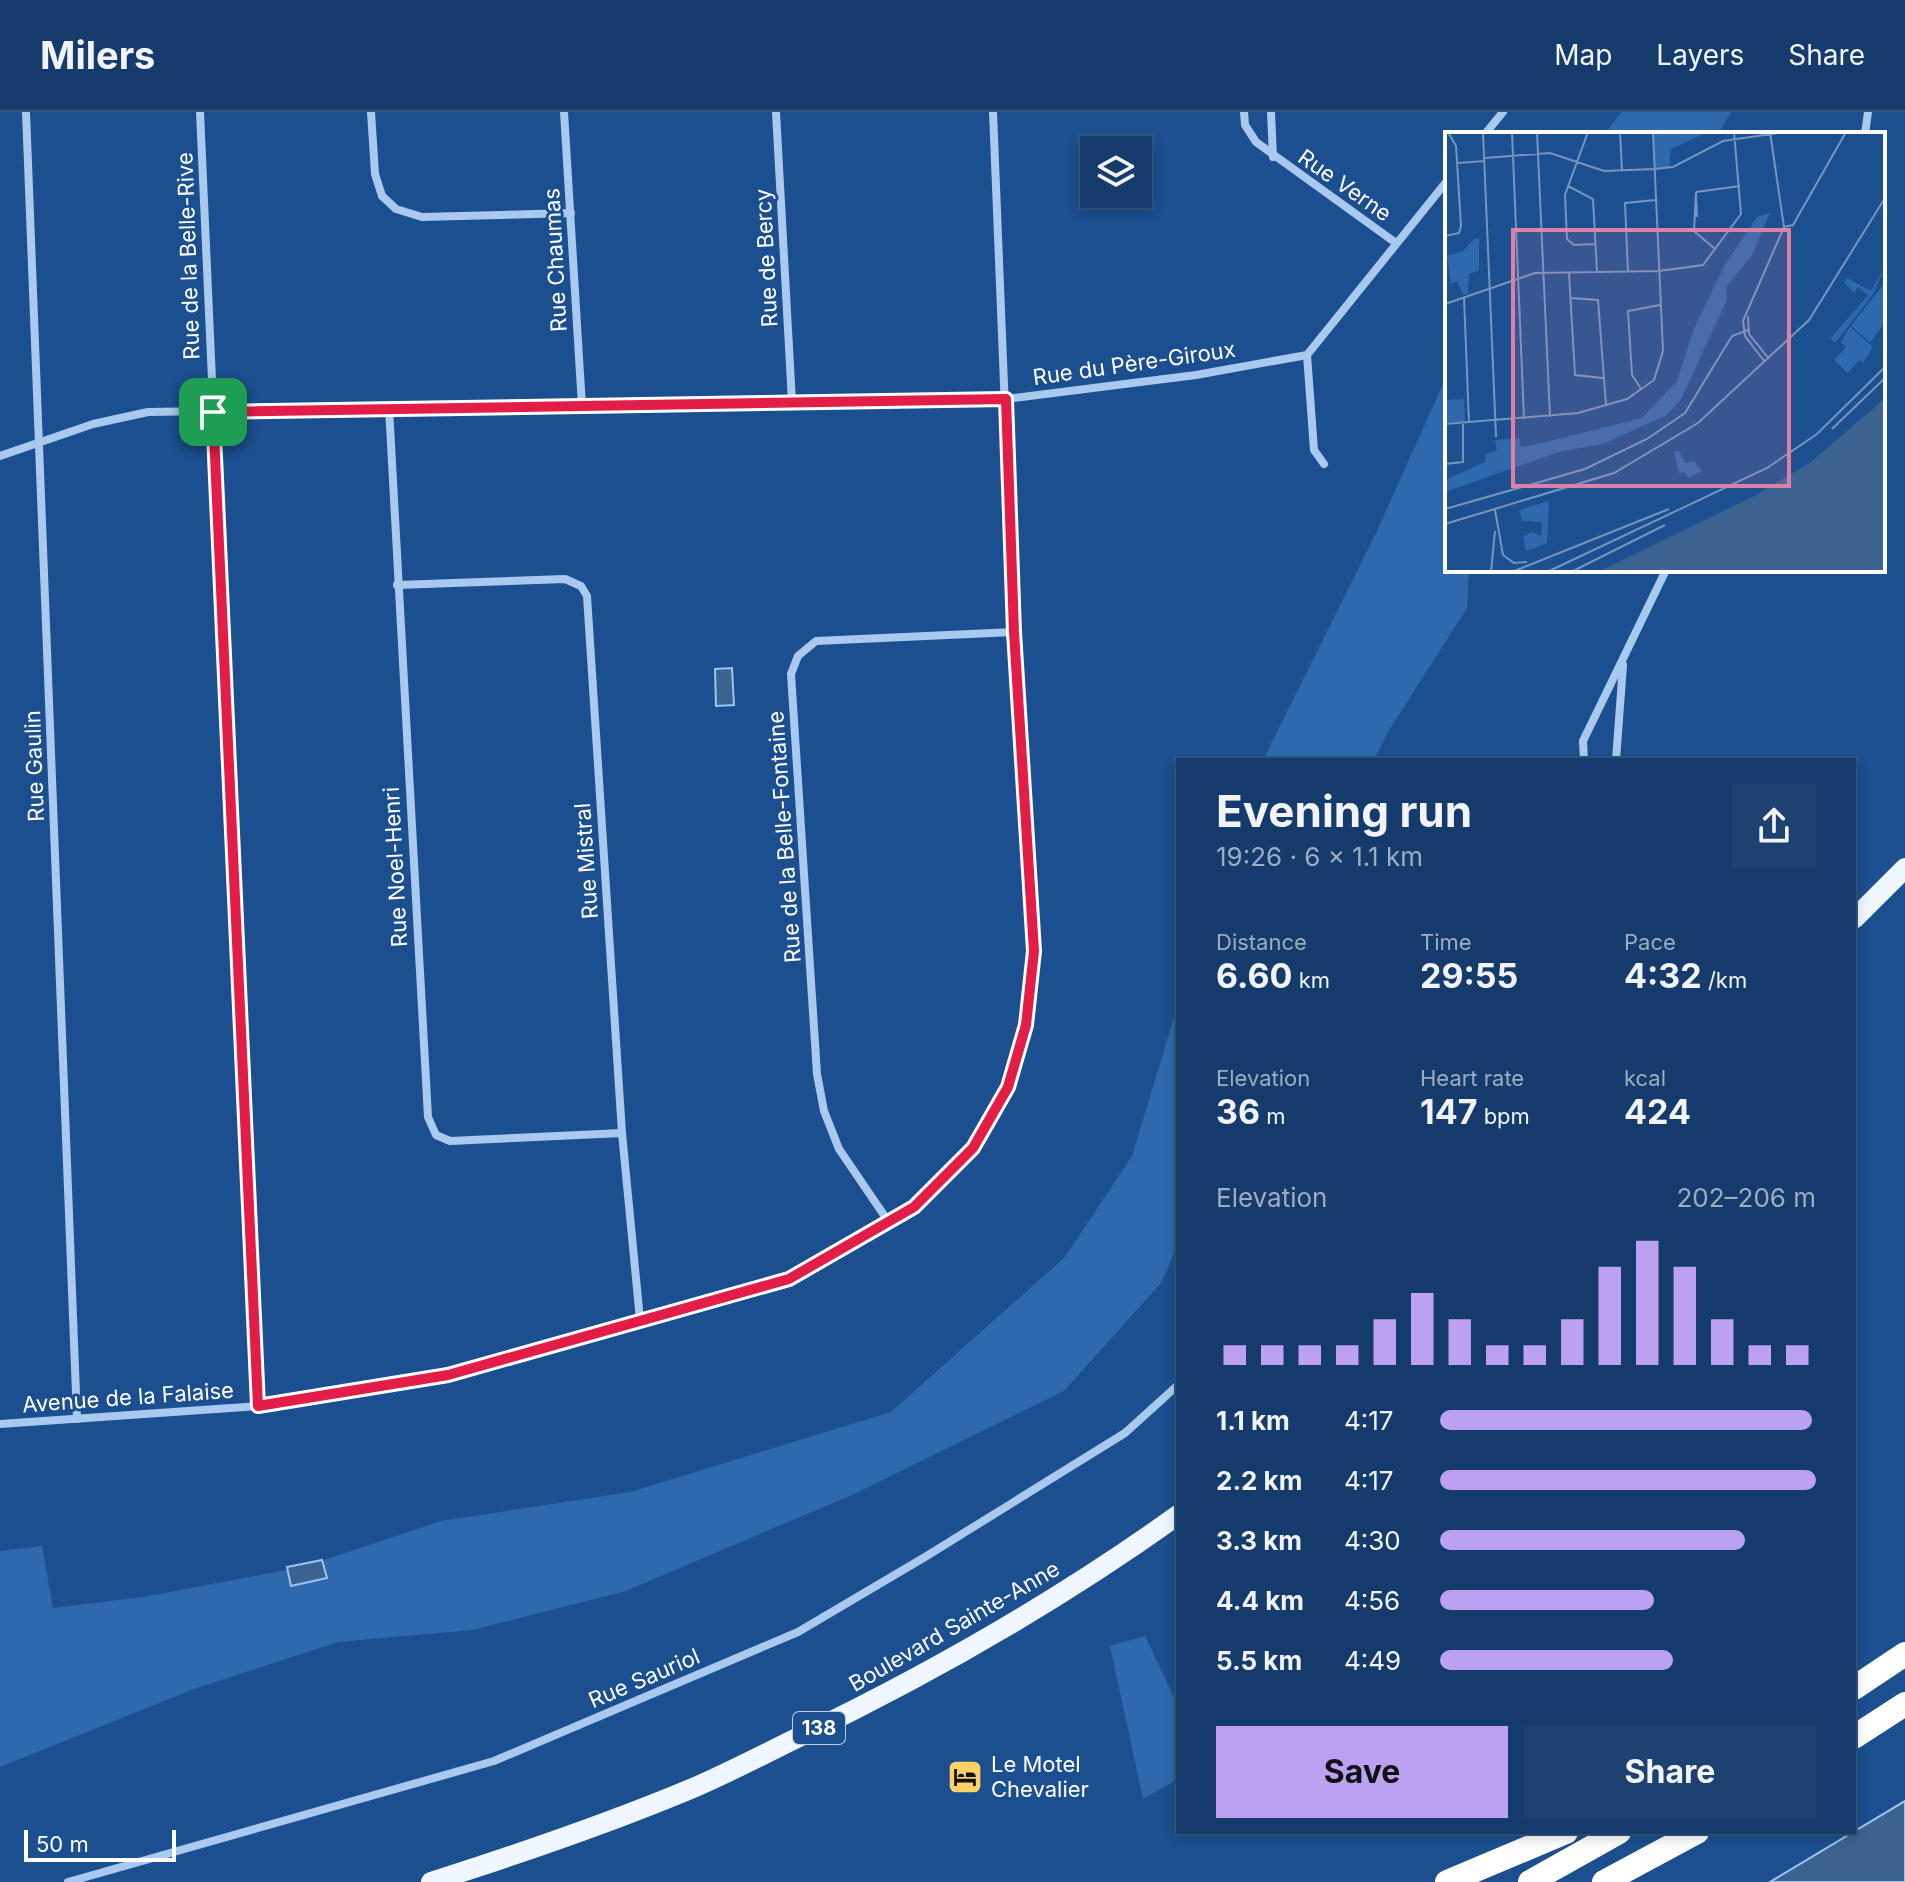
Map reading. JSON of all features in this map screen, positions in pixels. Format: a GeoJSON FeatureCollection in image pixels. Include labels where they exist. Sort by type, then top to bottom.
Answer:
{"type":"FeatureCollection","features":[{"type":"Feature","properties":{"kind":"highway"},"geometry":{"type":"LineString","coordinates":[[1856,1672],[1905,1645]]}},
{"type":"Feature","properties":{"kind":"highway"},"geometry":{"type":"LineString","coordinates":[[1856,1687],[1905,1654]]}},
{"type":"Feature","properties":{"kind":"highway"},"geometry":{"type":"LineString","coordinates":[[1856,1736],[1905,1704]]}},
{"type":"Feature","properties":{"kind":"highway"},"geometry":{"type":"LineString","coordinates":[[1447,1882],[1561,1834]]}},
{"type":"Feature","properties":{"kind":"highway"},"geometry":{"type":"LineString","coordinates":[[1530,1882],[1615,1834]]}},
{"type":"Feature","properties":{"kind":"highway"},"geometry":{"type":"LineString","coordinates":[[1604,1882],[1693,1834]]}},
{"type":"Feature","properties":{"kind":"main road"},"geometry":{"type":"LineString","coordinates":[[1856,917],[1905,868]]}},
{"type":"Feature","properties":{"kind":"main road","name":"Boulevard Sainte-Anne"},"geometry":{"type":"LineString","coordinates":[[431,1882],[531,1850],[695,1787],[857,1709],[1004,1629],[1176,1516]]}},
{"type":"Feature","properties":{"kind":"street","name":"Rue Gaulin"},"geometry":{"type":"LineString","coordinates":[[26,112],[77,1419]]}},
{"type":"Feature","properties":{"kind":"street","name":"Rue de la Belle-Rive"},"geometry":{"type":"LineString","coordinates":[[200,112],[258,1406]]}},
{"type":"Feature","properties":{"kind":"street"},"geometry":{"type":"LineString","coordinates":[[371,112],[375,174],[382,196],[396,209],[422,217],[571,213]]}},
{"type":"Feature","properties":{"kind":"street","name":"Rue Chaumas"},"geometry":{"type":"LineString","coordinates":[[564,112],[582,406]]}},
{"type":"Feature","properties":{"kind":"street","name":"Rue de Bercy"},"geometry":{"type":"LineString","coordinates":[[776,112],[792,402]]}},
{"type":"Feature","properties":{"kind":"street","name":"Avenue de la Falaise"},"geometry":{"type":"LineString","coordinates":[[0,1424],[258,1406],[448,1375],[789,1279],[914,1207],[973,1148],[1008,1087],[1026,1025],[1034,951],[1014,632],[993,112]]}},
{"type":"Feature","properties":{"kind":"street","name":"Rue Verne"},"geometry":{"type":"LineString","coordinates":[[1244,112],[1245,125],[1256,142],[1273,157],[1396,243]]}},
{"type":"Feature","properties":{"kind":"street","name":"Rue Verne"},"geometry":{"type":"LineString","coordinates":[[1271,112],[1273,157]]}},
{"type":"Feature","properties":{"kind":"street"},"geometry":{"type":"LineString","coordinates":[[1487,132],[1503,112]]}},
{"type":"Feature","properties":{"kind":"street"},"geometry":{"type":"LineString","coordinates":[[1865,132],[1868,112]]}},
{"type":"Feature","properties":{"kind":"street"},"geometry":{"type":"LineString","coordinates":[[1324,464],[1314,450],[1307,355],[1445,183]]}},
{"type":"Feature","properties":{"kind":"street","name":"Rue du Père-Giroux"},"geometry":{"type":"LineString","coordinates":[[0,456],[93,424],[148,412],[1006,399],[1196,375],[1307,355]]}},
{"type":"Feature","properties":{"kind":"street","name":"Rue Noel-Henri"},"geometry":{"type":"LineString","coordinates":[[389,408],[428,1117],[436,1135],[450,1141],[622,1133]]}},
{"type":"Feature","properties":{"kind":"street"},"geometry":{"type":"LineString","coordinates":[[1584,758],[1583,741],[1665,572]]}},
{"type":"Feature","properties":{"kind":"street","name":"Rue Mistral"},"geometry":{"type":"LineString","coordinates":[[397,585],[565,579],[581,586],[587,596],[622,1133],[640,1320]]}},
{"type":"Feature","properties":{"kind":"street","name":"Rue de la Belle-Fontaine"},"geometry":{"type":"LineString","coordinates":[[888,1221],[839,1149],[824,1111],[816,1063],[791,674],[798,656],[816,641],[1014,632]]}},
{"type":"Feature","properties":{"kind":"street"},"geometry":{"type":"LineString","coordinates":[[1616,758],[1623,656]]}},
{"type":"Feature","properties":{"kind":"street","name":"Rue Sauriol"},"geometry":{"type":"LineString","coordinates":[[68,1882],[494,1761],[798,1632],[1125,1433],[1176,1387]]}},
{"type":"Feature","properties":{"kind":"shaded area"},"geometry":{"type":"Polygon","coordinates":[[[1621,112],[1731,112],[1719,132],[1606,132],[1621,112]]]}},
{"type":"Feature","properties":{"kind":"shaded area"},"geometry":{"type":"Polygon","coordinates":[[[1445,379],[1445,572],[1469,572],[1467,608],[1388,732],[1375,758],[1264,758],[1376,533],[1445,379]]]}},
{"type":"Feature","properties":{"kind":"shaded area"},"geometry":{"type":"Polygon","coordinates":[[[732,668],[734,705],[716,706],[715,669],[732,668]]]}},
{"type":"Feature","properties":{"kind":"shaded area"},"geometry":{"type":"Polygon","coordinates":[[[1176,1011],[1176,1249],[1161,1283],[1064,1391],[852,1495],[623,1592],[472,1630],[338,1642],[194,1689],[0,1767],[0,1551],[42,1546],[53,1608],[143,1597],[303,1567],[441,1521],[630,1492],[891,1412],[1065,1257],[1132,1156],[1176,1011]]]}},
{"type":"Feature","properties":{"kind":"shaded area"},"geometry":{"type":"Polygon","coordinates":[[[322,1560],[327,1578],[291,1586],[287,1567],[322,1560]]]}},
{"type":"Feature","properties":{"kind":"shaded area"},"geometry":{"type":"Polygon","coordinates":[[[1145,1636],[1176,1702],[1176,1780],[1143,1799],[1110,1646],[1145,1636]]]}},
{"type":"Feature","properties":{"kind":"shaded area"},"geometry":{"type":"Polygon","coordinates":[[[1905,1801],[1905,1882],[1770,1882],[1850,1834],[1856,1834],[1856,1830],[1905,1801]]]}},
{"type":"Feature","properties":{"kind":"place","name":"Le Motel Chevalier"},"geometry":{"type":"Point","coordinates":[965,1777]}},
{"type":"Feature","properties":{"kind":"route"},"geometry":{"type":"LineString","coordinates":[[1006,399],[1014,632],[1034,951],[1026,1025],[1008,1087],[973,1148],[914,1207],[789,1279],[448,1375],[258,1406],[213,412],[1006,399]]}}]}
